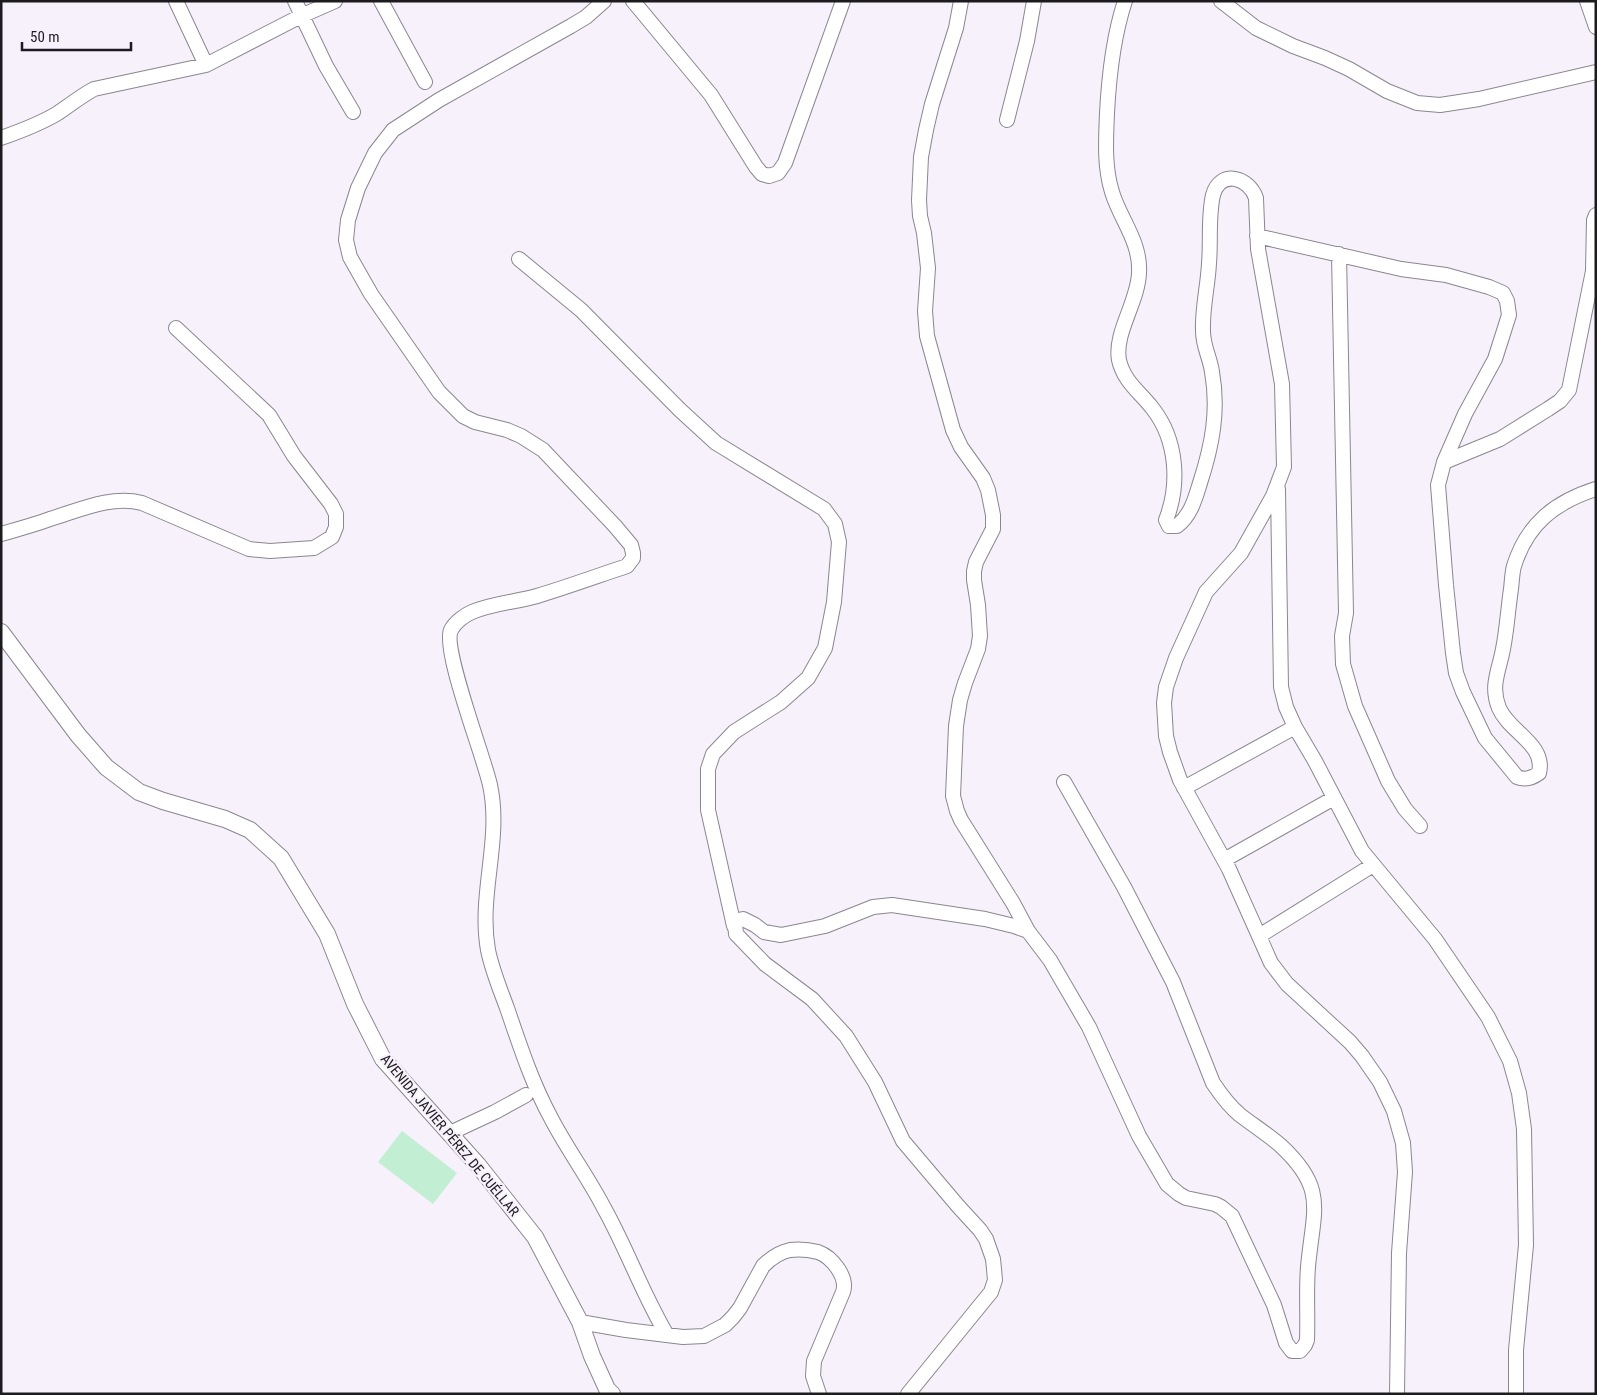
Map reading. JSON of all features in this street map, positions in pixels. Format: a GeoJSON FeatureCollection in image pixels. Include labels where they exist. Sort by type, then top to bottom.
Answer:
{"type":"FeatureCollection","features":[{"type":"Feature","properties":{"kind":"street"},"geometry":{"type":"LineString","coordinates":[[176,1],[206,65]]}},
{"type":"Feature","properties":{"kind":"street"},"geometry":{"type":"LineString","coordinates":[[295,1],[326,66],[353,112]]}},
{"type":"Feature","properties":{"kind":"street"},"geometry":{"type":"LineString","coordinates":[[1,138],[30,128],[58,113],[82,95],[94,89],[206,65],[301,16],[335,1]]}},
{"type":"Feature","properties":{"kind":"street"},"geometry":{"type":"LineString","coordinates":[[381,1],[425,82]]}},
{"type":"Feature","properties":{"kind":"street"},"geometry":{"type":"LineString","coordinates":[[604,1],[586,17],[447,96],[393,130],[375,153],[358,188],[348,220],[346,240],[350,256],[371,294],[419,365],[450,405],[463,416],[475,422],[522,436],[543,450],[615,526],[632,548],[633,558],[627,566],[537,596],[491,606],[467,614],[451,630],[449,641],[458,679],[490,783],[493,803],[494,837],[485,906],[486,937],[492,964],[529,1072],[542,1101],[561,1137],[604,1206],[641,1281],[657,1319],[667,1336]]}},
{"type":"Feature","properties":{"kind":"street"},"geometry":{"type":"LineString","coordinates":[[633,1],[711,95],[756,167],[762,174],[769,176],[778,173],[785,163],[843,1]]}},
{"type":"Feature","properties":{"kind":"street"},"geometry":{"type":"LineString","coordinates":[[961,1],[956,28],[932,104],[926,130],[921,157],[919,200],[928,268],[925,311],[927,336],[954,430],[971,463],[983,478],[990,496],[993,516],[993,529],[979,555],[974,571],[980,636],[978,649],[965,683],[956,726],[953,796],[957,812],[1028,931],[1050,960],[1089,1027],[1139,1136],[1167,1184],[1178,1194],[1186,1198],[1215,1204],[1232,1216],[1274,1305],[1286,1344],[1292,1351],[1300,1351],[1307,1340],[1308,1268],[1314,1206],[1311,1186],[1301,1168],[1280,1145],[1230,1105],[1212,1083],[1173,982],[1124,887],[1064,782]]}},
{"type":"Feature","properties":{"kind":"street"},"geometry":{"type":"LineString","coordinates":[[1007,120],[1027,41],[1034,1]]}},
{"type":"Feature","properties":{"kind":"street"},"geometry":{"type":"LineString","coordinates":[[1222,1],[1256,28],[1293,46],[1350,69],[1387,91],[1417,103],[1440,105],[1479,99],[1596,72]]}},
{"type":"Feature","properties":{"kind":"street"},"geometry":{"type":"LineString","coordinates":[[1587,1],[1596,27]]}},
{"type":"Feature","properties":{"kind":"street"},"geometry":{"type":"LineString","coordinates":[[1124,2],[1110,68],[1106,162],[1116,204],[1133,240],[1140,272],[1132,304],[1120,338],[1119,358],[1125,377],[1130,385],[1153,408],[1170,440],[1174,471],[1173,498],[1166,520],[1170,527],[1180,524],[1191,509],[1214,430],[1215,405],[1212,370],[1206,356],[1203,330],[1210,262],[1210,211],[1214,192],[1222,182],[1234,178],[1247,184],[1255,193],[1257,236],[1282,384],[1284,467],[1278,486],[1241,553],[1206,592],[1170,673],[1165,695],[1164,720],[1170,752],[1184,788],[1224,860],[1272,963],[1287,984],[1350,1042],[1372,1068],[1388,1096],[1400,1127],[1405,1172],[1399,1254],[1397,1394]]}},
{"type":"Feature","properties":{"kind":"street"},"geometry":{"type":"LineString","coordinates":[[1444,462],[1500,439],[1560,401],[1569,390],[1593,271],[1594,220],[1596,215]]}},
{"type":"Feature","properties":{"kind":"street"},"geometry":{"type":"LineString","coordinates":[[1257,236],[1401,269],[1446,275],[1489,286],[1503,293],[1507,301],[1509,315],[1495,359],[1465,414],[1444,462],[1438,484],[1447,595],[1456,673],[1462,692],[1485,738],[1517,777],[1523,779],[1529,779],[1539,773],[1540,761],[1535,750],[1508,721],[1500,709],[1495,688],[1503,649],[1514,567],[1525,541],[1540,519],[1559,504],[1596,489]]}},
{"type":"Feature","properties":{"kind":"street"},"geometry":{"type":"LineString","coordinates":[[1339,254],[1346,613],[1342,636],[1343,664],[1355,706],[1388,782],[1405,809],[1420,826]]}},
{"type":"Feature","properties":{"kind":"street"},"geometry":{"type":"LineString","coordinates":[[519,259],[581,310],[680,410],[716,443],[824,509],[834,524],[840,542],[834,602],[825,648],[808,678],[781,702],[734,732],[713,754],[708,769],[708,810],[736,934],[765,964],[812,999],[846,1036],[875,1082],[903,1141],[980,1230],[990,1249],[995,1275],[991,1292],[908,1394]]}},
{"type":"Feature","properties":{"kind":"street"},"geometry":{"type":"LineString","coordinates":[[1,534],[90,505],[127,500],[142,504],[249,549],[314,548],[332,537],[336,527],[336,514],[331,504],[294,456],[269,414],[176,328]]}},
{"type":"Feature","properties":{"kind":"street"},"geometry":{"type":"LineString","coordinates":[[1278,486],[1281,687],[1286,707],[1362,851],[1435,939],[1488,1018],[1510,1061],[1517,1085],[1524,1129],[1526,1245],[1516,1350],[1516,1394]]}},
{"type":"Feature","properties":{"kind":"street","name":"AVENIDA JAVIER PÉREZ DE CUÉLLAR"},"geometry":{"type":"LineString","coordinates":[[1,632],[78,735],[106,767],[140,792],[163,801],[225,819],[250,830],[281,858],[327,934],[355,1004],[382,1059],[478,1165],[535,1238],[580,1322],[607,1389],[612,1394]]}},
{"type":"Feature","properties":{"kind":"street"},"geometry":{"type":"LineString","coordinates":[[1184,788],[1295,727]]}},
{"type":"Feature","properties":{"kind":"street"},"geometry":{"type":"LineString","coordinates":[[1224,860],[1334,798]]}},
{"type":"Feature","properties":{"kind":"street"},"geometry":{"type":"LineString","coordinates":[[1259,936],[1373,865]]}},
{"type":"Feature","properties":{"kind":"street"},"geometry":{"type":"LineString","coordinates":[[734,926],[736,921],[743,919],[755,924],[764,932],[780,935],[825,926],[873,907],[892,904],[985,919],[1028,931]]}},
{"type":"Feature","properties":{"kind":"street"},"geometry":{"type":"LineString","coordinates":[[450,1133],[526,1095]]}},
{"type":"Feature","properties":{"kind":"street"},"geometry":{"type":"LineString","coordinates":[[580,1322],[667,1336],[704,1336],[715,1331],[733,1317],[763,1266],[768,1261],[790,1250],[819,1252],[831,1261],[845,1284],[814,1361],[812,1376],[819,1394]]}},
{"type":"Feature","properties":{"kind":"green space"},"geometry":{"type":"Polygon","coordinates":[[[402,1131],[457,1173],[433,1204],[378,1162],[402,1131]]]}}]}
